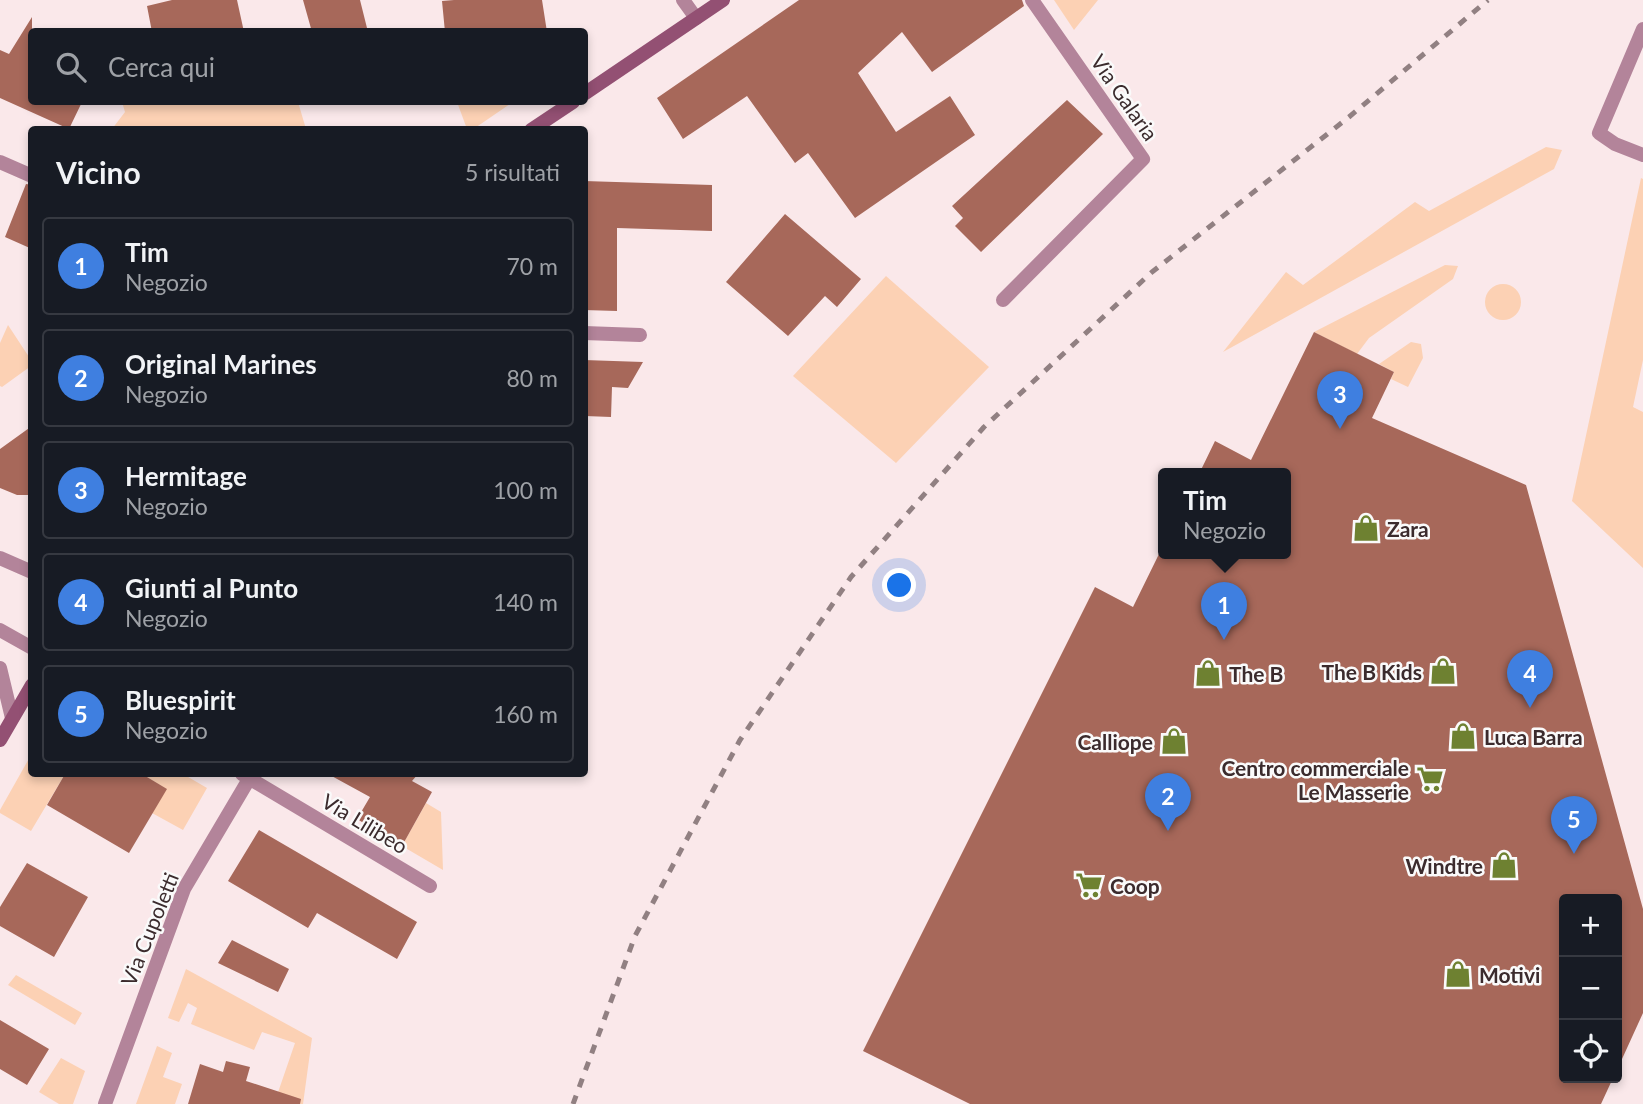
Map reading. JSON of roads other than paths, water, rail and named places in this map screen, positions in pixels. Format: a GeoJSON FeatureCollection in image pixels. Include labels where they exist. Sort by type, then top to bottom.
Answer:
{"type":"FeatureCollection","features":[{"type":"Feature","properties":{"kind":"street"},"geometry":{"type":"LineString","coordinates":[[683,0],[696,18]]}},
{"type":"Feature","properties":{"kind":"street"},"geometry":{"type":"LineString","coordinates":[[588,91],[723,0]]}},
{"type":"Feature","properties":{"kind":"street","name":"Via Galaria"},"geometry":{"type":"LineString","coordinates":[[1003,300],[1143,159],[1032,0]]}},
{"type":"Feature","properties":{"kind":"street"},"geometry":{"type":"LineString","coordinates":[[1643,29],[1599,133],[1615,144],[1643,155]]}},
{"type":"Feature","properties":{"kind":"street"},"geometry":{"type":"LineString","coordinates":[[537,126],[568,105]]}},
{"type":"Feature","properties":{"kind":"street"},"geometry":{"type":"LineString","coordinates":[[0,162],[28,174]]}},
{"type":"Feature","properties":{"kind":"street"},"geometry":{"type":"LineString","coordinates":[[588,333],[640,335]]}},
{"type":"Feature","properties":{"kind":"street"},"geometry":{"type":"LineString","coordinates":[[0,558],[28,562]]}},
{"type":"Feature","properties":{"kind":"street"},"geometry":{"type":"LineString","coordinates":[[0,558],[28,570]]}},
{"type":"Feature","properties":{"kind":"street"},"geometry":{"type":"LineString","coordinates":[[0,629],[28,646]]}},
{"type":"Feature","properties":{"kind":"street"},"geometry":{"type":"LineString","coordinates":[[0,668],[12,718]]}},
{"type":"Feature","properties":{"kind":"street"},"geometry":{"type":"LineString","coordinates":[[0,740],[28,692]]}},
{"type":"Feature","properties":{"kind":"street","name":"Via Cupoletti"},"geometry":{"type":"LineString","coordinates":[[105,1104],[184,889],[247,777]]}},
{"type":"Feature","properties":{"kind":"street","name":"Via Lilibeo"},"geometry":{"type":"LineString","coordinates":[[251,777],[430,886]]}},
{"type":"Feature","properties":{"kind":"railway"},"geometry":{"type":"LineString","coordinates":[[573,1104],[635,936],[740,740],[851,577],[984,427],[1152,272],[1349,117],[1488,0]]}},
{"type":"Feature","properties":{"kind":"place","name":"Hermitage"},"geometry":{"type":"Point","coordinates":[1340,429]}},
{"type":"Feature","properties":{"kind":"place","name":"Zara"},"geometry":{"type":"Point","coordinates":[1366,528]}},
{"type":"Feature","properties":{"kind":"place","name":"Tim"},"geometry":{"type":"Point","coordinates":[1224,640]}},
{"type":"Feature","properties":{"kind":"place","name":"The B Kids"},"geometry":{"type":"Point","coordinates":[1443,671]}},
{"type":"Feature","properties":{"kind":"place","name":"The B"},"geometry":{"type":"Point","coordinates":[1208,673]}},
{"type":"Feature","properties":{"kind":"place","name":"Giunti al Punto"},"geometry":{"type":"Point","coordinates":[1530,708]}},
{"type":"Feature","properties":{"kind":"place","name":"Luca Barra"},"geometry":{"type":"Point","coordinates":[1463,736]}},
{"type":"Feature","properties":{"kind":"place","name":"Calliope"},"geometry":{"type":"Point","coordinates":[1174,741]}},
{"type":"Feature","properties":{"kind":"place","name":"Centro commerciale Le Masserie"},"geometry":{"type":"Point","coordinates":[1430,779]}},
{"type":"Feature","properties":{"kind":"place","name":"Original Marines"},"geometry":{"type":"Point","coordinates":[1168,831]}},
{"type":"Feature","properties":{"kind":"place","name":"Bluespirit"},"geometry":{"type":"Point","coordinates":[1574,854]}},
{"type":"Feature","properties":{"kind":"place","name":"Windtre"},"geometry":{"type":"Point","coordinates":[1504,865]}},
{"type":"Feature","properties":{"kind":"place","name":"Coop"},"geometry":{"type":"Point","coordinates":[1089,885]}},
{"type":"Feature","properties":{"kind":"place","name":"Motivi"},"geometry":{"type":"Point","coordinates":[1458,974]}}]}
